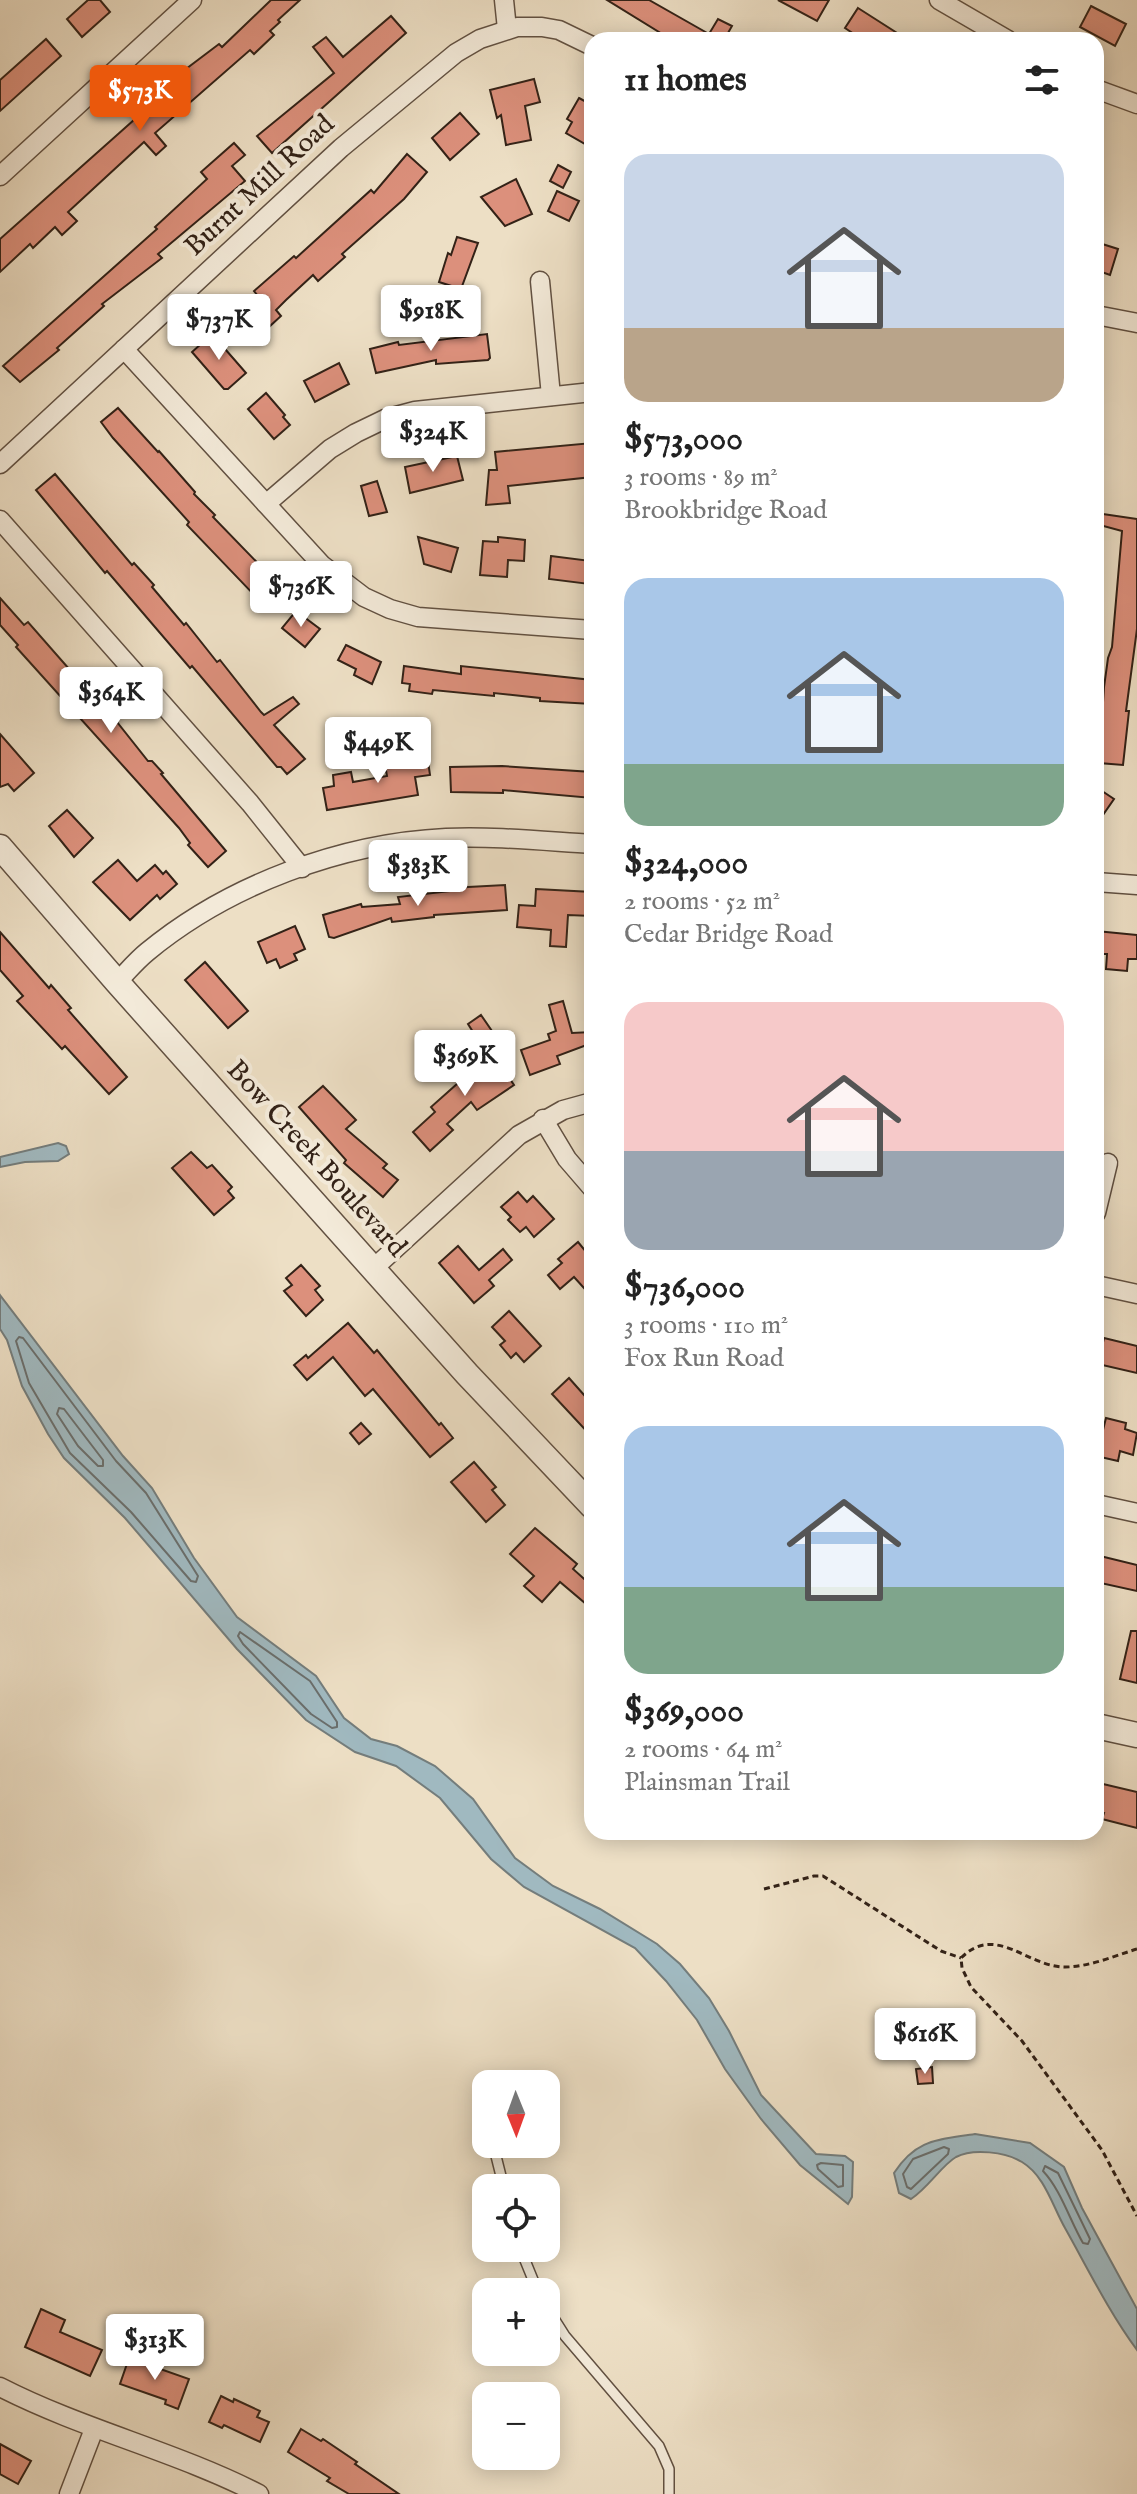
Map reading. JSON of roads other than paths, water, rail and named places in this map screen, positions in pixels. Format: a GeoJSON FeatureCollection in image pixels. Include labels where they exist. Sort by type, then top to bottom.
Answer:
{"type":"FeatureCollection","features":[{"type":"Feature","properties":{"kind":"street"},"geometry":{"type":"LineString","coordinates":[[0,176],[192,0]]}},
{"type":"Feature","properties":{"kind":"street"},"geometry":{"type":"LineString","coordinates":[[504,0],[507,29]]}},
{"type":"Feature","properties":{"kind":"street"},"geometry":{"type":"LineString","coordinates":[[939,0],[994,32]]}},
{"type":"Feature","properties":{"kind":"street","name":"Burnt Mill Road"},"geometry":{"type":"LineString","coordinates":[[0,464],[341,148],[456,53],[480,39],[507,29],[542,27],[559,30],[584,42]]}},
{"type":"Feature","properties":{"kind":"street"},"geometry":{"type":"LineString","coordinates":[[1104,92],[1137,104]]}},
{"type":"Feature","properties":{"kind":"street"},"geometry":{"type":"LineString","coordinates":[[540,281],[551,396]]}},
{"type":"Feature","properties":{"kind":"street"},"geometry":{"type":"LineString","coordinates":[[1104,317],[1137,323]]}},
{"type":"Feature","properties":{"kind":"street"},"geometry":{"type":"LineString","coordinates":[[124,349],[322,565],[344,585],[390,609],[418,617],[584,629]]}},
{"type":"Feature","properties":{"kind":"street"},"geometry":{"type":"LineString","coordinates":[[266,504],[330,449],[385,419],[415,411],[584,393]]}},
{"type":"Feature","properties":{"kind":"street"},"geometry":{"type":"LineString","coordinates":[[0,520],[250,803],[302,868]]}},
{"type":"Feature","properties":{"kind":"street"},"geometry":{"type":"LineString","coordinates":[[117,982],[145,953],[188,922],[256,886],[347,854],[442,838],[490,837],[584,843]]}},
{"type":"Feature","properties":{"kind":"street","name":"Bow Creek Boulevard"},"geometry":{"type":"LineString","coordinates":[[0,847],[467,1374],[584,1498]]}},
{"type":"Feature","properties":{"kind":"street"},"geometry":{"type":"LineString","coordinates":[[1104,883],[1137,885]]}},
{"type":"Feature","properties":{"kind":"street"},"geometry":{"type":"LineString","coordinates":[[374,1268],[519,1135],[543,1119],[584,1105]]}},
{"type":"Feature","properties":{"kind":"street"},"geometry":{"type":"LineString","coordinates":[[543,1119],[567,1159],[584,1179]]}},
{"type":"Feature","properties":{"kind":"street"},"geometry":{"type":"LineString","coordinates":[[1104,1180],[1108,1163]]}},
{"type":"Feature","properties":{"kind":"street"},"geometry":{"type":"LineString","coordinates":[[1104,1287],[1137,1294]]}},
{"type":"Feature","properties":{"kind":"street"},"geometry":{"type":"LineString","coordinates":[[1104,1506],[1137,1513]]}},
{"type":"Feature","properties":{"kind":"street"},"geometry":{"type":"LineString","coordinates":[[1104,1728],[1137,1735]]}},
{"type":"Feature","properties":{"kind":"street"},"geometry":{"type":"LineString","coordinates":[[0,2387],[94,2429],[177,2457],[259,2494]]}},
{"type":"Feature","properties":{"kind":"street"},"geometry":{"type":"LineString","coordinates":[[69,2494],[94,2429]]}},
{"type":"Feature","properties":{"kind":"lane"},"geometry":{"type":"LineString","coordinates":[[560,2328],[659,2446],[669,2469],[669,2494]]}},
{"type":"Feature","properties":{"kind":"water"},"geometry":{"type":"Polygon","coordinates":[[[58,1143],[66,1146],[69,1154],[58,1161],[25,1162],[0,1167],[0,1157],[58,1143]]]}},
{"type":"Feature","properties":{"kind":"water"},"geometry":{"type":"Polygon","coordinates":[[[0,1295],[123,1456],[152,1488],[194,1558],[237,1617],[316,1676],[344,1718],[371,1739],[397,1746],[435,1766],[473,1799],[515,1858],[553,1886],[600,1909],[657,1944],[680,1964],[709,1998],[761,2095],[816,2154],[845,2156],[853,2162],[852,2197],[848,2204],[800,2165],[761,2119],[725,2069],[697,2020],[635,1948],[524,1887],[491,1859],[440,1798],[396,1766],[355,1752],[306,1720],[237,1649],[125,1518],[64,1458],[22,1386],[7,1340],[0,1329],[0,1295]]]}},
{"type":"Feature","properties":{"kind":"water"},"geometry":{"type":"Polygon","coordinates":[[[975,2134],[1030,2143],[1064,2167],[1082,2208],[1137,2309],[1137,2350],[1099,2290],[1042,2183],[1022,2162],[989,2152],[963,2154],[951,2161],[911,2199],[899,2193],[894,2173],[911,2153],[928,2143],[975,2134]]]}}]}
